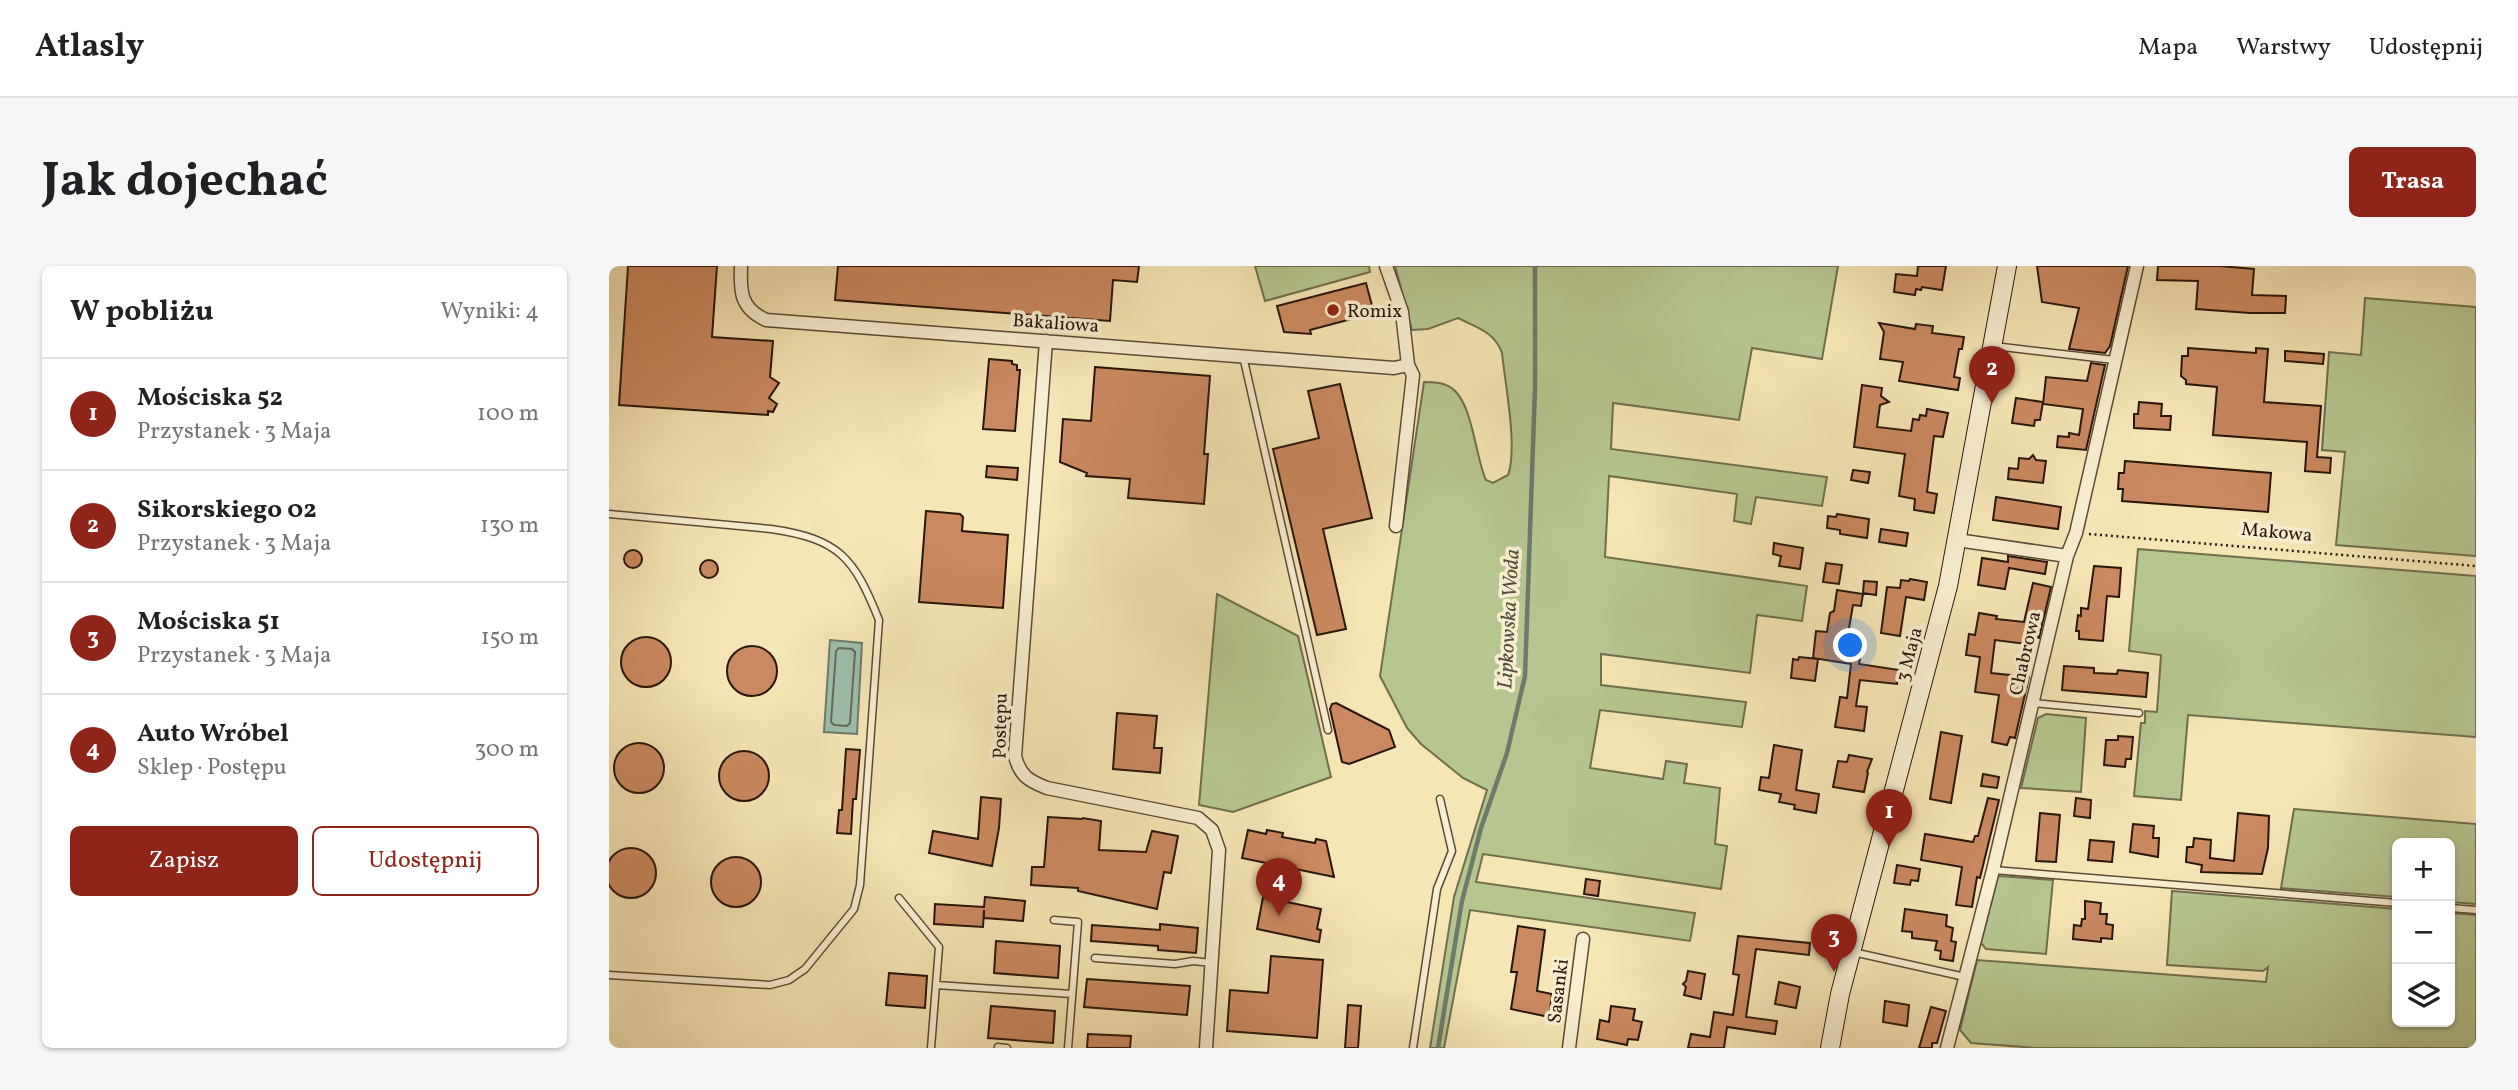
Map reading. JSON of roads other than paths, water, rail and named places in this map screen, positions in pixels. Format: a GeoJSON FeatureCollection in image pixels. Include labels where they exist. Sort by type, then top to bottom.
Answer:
{"type":"FeatureCollection","features":[{"type":"Feature","properties":{"kind":"main road","name":"3 Maja"},"geometry":{"type":"LineString","coordinates":[[1830,1048],[1840,994],[1948,586],[2007,266]]}},
{"type":"Feature","properties":{"kind":"street","name":"Bakaliowa"},"geometry":{"type":"LineString","coordinates":[[741,266],[740,290],[745,303],[752,313],[766,320],[1394,368],[1408,365]]}},
{"type":"Feature","properties":{"kind":"street"},"geometry":{"type":"LineString","coordinates":[[1386,266],[1402,312],[1408,365],[1413,375],[1396,526]]}},
{"type":"Feature","properties":{"kind":"street","name":"Chabrowa"},"geometry":{"type":"LineString","coordinates":[[1947,1048],[1993,870],[2067,556],[2075,533],[2137,266]]}},
{"type":"Feature","properties":{"kind":"street","name":"Postępu"},"geometry":{"type":"LineString","coordinates":[[1046,341],[1015,735],[1018,770],[1028,781],[1047,788],[1198,818],[1207,824],[1217,837],[1219,850],[1206,1048]]}},
{"type":"Feature","properties":{"kind":"street"},"geometry":{"type":"LineString","coordinates":[[1957,540],[2067,556]]}},
{"type":"Feature","properties":{"kind":"street","name":"Sasanki"},"geometry":{"type":"LineString","coordinates":[[1569,1048],[1583,939]]}},
{"type":"Feature","properties":{"kind":"lane"},"geometry":{"type":"LineString","coordinates":[[1992,346],[2114,360]]}},
{"type":"Feature","properties":{"kind":"lane"},"geometry":{"type":"LineString","coordinates":[[1243,356],[1328,730]]}},
{"type":"Feature","properties":{"kind":"lane"},"geometry":{"type":"LineString","coordinates":[[609,514],[771,529],[826,543],[846,558],[864,582],[879,620],[860,885],[854,909],[805,969],[789,980],[770,985],[609,975]]}},
{"type":"Feature","properties":{"kind":"lane"},"geometry":{"type":"LineString","coordinates":[[2031,703],[2139,713]]}},
{"type":"Feature","properties":{"kind":"lane"},"geometry":{"type":"LineString","coordinates":[[1413,1048],[1437,889],[1452,851],[1440,799]]}},
{"type":"Feature","properties":{"kind":"lane"},"geometry":{"type":"LineString","coordinates":[[1993,870],[2392,903]]}},
{"type":"Feature","properties":{"kind":"lane"},"geometry":{"type":"LineString","coordinates":[[899,898],[939,947],[931,1048]]}},
{"type":"Feature","properties":{"kind":"lane"},"geometry":{"type":"LineString","coordinates":[[2455,908],[2476,910]]}},
{"type":"Feature","properties":{"kind":"lane"},"geometry":{"type":"LineString","coordinates":[[1054,920],[1078,922],[1068,1048]]}},
{"type":"Feature","properties":{"kind":"lane"},"geometry":{"type":"LineString","coordinates":[[1851,951],[1965,977]]}},
{"type":"Feature","properties":{"kind":"lane"},"geometry":{"type":"LineString","coordinates":[[1095,958],[1175,964],[1193,961],[1212,963]]}},
{"type":"Feature","properties":{"kind":"lane"},"geometry":{"type":"LineString","coordinates":[[936,985],[1072,994]]}},
{"type":"Feature","properties":{"kind":"lane"},"geometry":{"type":"LineString","coordinates":[[998,1047],[1007,1048]]}},
{"type":"Feature","properties":{"kind":"water"},"geometry":{"type":"Polygon","coordinates":[[[830,640],[862,643],[857,734],[824,732],[830,640]]]}},
{"type":"Feature","properties":{"kind":"waterway","name":"Lipkowska Woda"},"geometry":{"type":"LineString","coordinates":[[1438,1048],[1462,901],[1481,828],[1507,753],[1525,676],[1535,388],[1535,266]]}},
{"type":"Feature","properties":{"kind":"place","name":"Romix"},"geometry":{"type":"Point","coordinates":[1333,310]}},
{"type":"Feature","properties":{"kind":"place","name":"Sikorskiego 02"},"geometry":{"type":"Point","coordinates":[1992,404]}},
{"type":"Feature","properties":{"kind":"place","name":"Mościska 52"},"geometry":{"type":"Point","coordinates":[1889,847]}},
{"type":"Feature","properties":{"kind":"place","name":"Auto Wróbel"},"geometry":{"type":"Point","coordinates":[1279,916]}},
{"type":"Feature","properties":{"kind":"place","name":"Mościska 51"},"geometry":{"type":"Point","coordinates":[1834,972]}}]}
